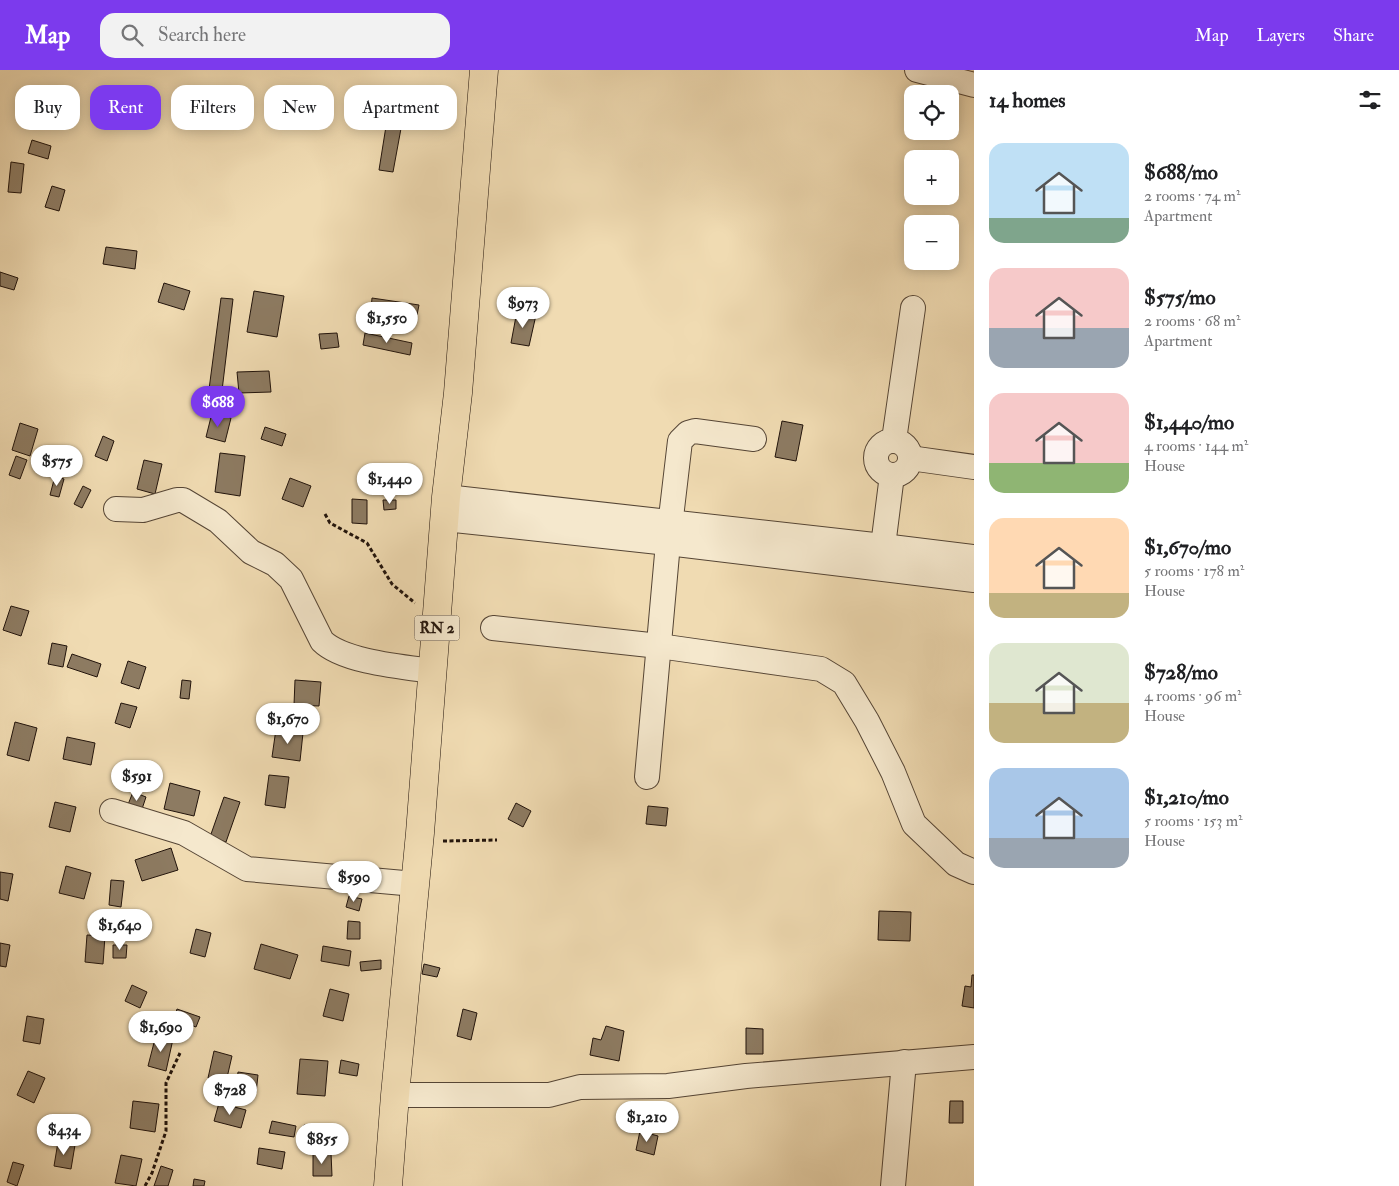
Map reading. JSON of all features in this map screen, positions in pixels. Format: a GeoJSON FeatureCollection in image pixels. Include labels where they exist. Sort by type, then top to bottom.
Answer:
{"type":"FeatureCollection","features":[{"type":"Feature","properties":{"kind":"main road","name":"RN 2"},"geometry":{"type":"LineString","coordinates":[[388,1186],[420,833],[445,508],[458,393],[484,70]]}},
{"type":"Feature","properties":{"kind":"street"},"geometry":{"type":"LineString","coordinates":[[917,70],[974,85]]}},
{"type":"Feature","properties":{"kind":"street"},"geometry":{"type":"LineString","coordinates":[[894,440],[913,308]]}},
{"type":"Feature","properties":{"kind":"street"},"geometry":{"type":"LineString","coordinates":[[647,777],[669,532],[680,441],[688,433],[695,431],[754,439]]}},
{"type":"Feature","properties":{"kind":"street"},"geometry":{"type":"LineString","coordinates":[[894,440],[906,447],[910,458],[907,469],[898,475],[892,476],[878,467],[876,456],[881,447],[894,440]]}},
{"type":"Feature","properties":{"kind":"street"},"geometry":{"type":"LineString","coordinates":[[910,458],[974,467]]}},
{"type":"Feature","properties":{"kind":"street"},"geometry":{"type":"LineString","coordinates":[[883,546],[892,476]]}},
{"type":"Feature","properties":{"kind":"street"},"geometry":{"type":"LineString","coordinates":[[116,509],[142,510],[183,500],[218,521],[251,552],[275,564],[291,580],[322,641],[327,647],[377,663],[433,671]]}},
{"type":"Feature","properties":{"kind":"street"},"geometry":{"type":"LineString","coordinates":[[445,508],[669,532],[883,546],[974,557]]}},
{"type":"Feature","properties":{"kind":"street"},"geometry":{"type":"LineString","coordinates":[[669,532],[974,580]]}},
{"type":"Feature","properties":{"kind":"street"},"geometry":{"type":"LineString","coordinates":[[493,628],[659,646],[821,669],[844,683],[867,721],[893,772],[914,824],[956,864],[974,872]]}},
{"type":"Feature","properties":{"kind":"street"},"geometry":{"type":"LineString","coordinates":[[112,811],[179,831],[247,869],[415,884]]}},
{"type":"Feature","properties":{"kind":"street"},"geometry":{"type":"LineString","coordinates":[[395,1095],[548,1095],[580,1087],[668,1086],[746,1076],[974,1057]]}},
{"type":"Feature","properties":{"kind":"street"},"geometry":{"type":"LineString","coordinates":[[893,1186],[904,1062]]}},
{"type":"Feature","properties":{"kind":"path"},"geometry":{"type":"LineString","coordinates":[[325,514],[330,523],[367,543],[392,584],[437,621]]}},
{"type":"Feature","properties":{"kind":"path"},"geometry":{"type":"LineString","coordinates":[[420,833],[431,841],[497,840]]}},
{"type":"Feature","properties":{"kind":"path"},"geometry":{"type":"LineString","coordinates":[[145,1186],[152,1173],[166,1131],[166,1084],[180,1053]]}},
{"type":"Feature","properties":{"kind":"building"},"geometry":{"type":"Polygon","coordinates":[[[385,130],[401,130],[393,172],[379,170],[385,130]]]}},
{"type":"Feature","properties":{"kind":"building"},"geometry":{"type":"Polygon","coordinates":[[[32,140],[51,146],[48,159],[28,153],[32,140]]]}},
{"type":"Feature","properties":{"kind":"building"},"geometry":{"type":"Polygon","coordinates":[[[11,162],[24,164],[21,193],[8,192],[11,162]]]}},
{"type":"Feature","properties":{"kind":"building"},"geometry":{"type":"Polygon","coordinates":[[[52,186],[65,190],[59,211],[45,207],[52,186]]]}},
{"type":"Feature","properties":{"kind":"building"},"geometry":{"type":"Polygon","coordinates":[[[106,247],[137,251],[135,269],[103,264],[106,247]]]}},
{"type":"Feature","properties":{"kind":"building"},"geometry":{"type":"Polygon","coordinates":[[[0,272],[18,278],[14,290],[0,286],[0,272]]]}},
{"type":"Feature","properties":{"kind":"building"},"geometry":{"type":"Polygon","coordinates":[[[164,283],[190,291],[184,310],[158,302],[164,283]]]}},
{"type":"Feature","properties":{"kind":"building"},"geometry":{"type":"Polygon","coordinates":[[[254,291],[284,296],[277,337],[247,332],[254,291]]]}},
{"type":"Feature","properties":{"kind":"building"},"geometry":{"type":"Polygon","coordinates":[[[221,298],[233,299],[221,399],[208,397],[221,298]]]}},
{"type":"Feature","properties":{"kind":"building"},"geometry":{"type":"Polygon","coordinates":[[[372,298],[419,305],[417,315],[371,309],[372,298]]]}},
{"type":"Feature","properties":{"kind":"building"},"geometry":{"type":"Polygon","coordinates":[[[517,311],[536,315],[529,346],[511,343],[517,311]]]}},
{"type":"Feature","properties":{"kind":"building"},"geometry":{"type":"Polygon","coordinates":[[[337,333],[339,347],[321,349],[319,334],[337,333]]]}},
{"type":"Feature","properties":{"kind":"building"},"geometry":{"type":"Polygon","coordinates":[[[365,333],[412,343],[410,355],[363,345],[365,333]]]}},
{"type":"Feature","properties":{"kind":"building"},"geometry":{"type":"Polygon","coordinates":[[[269,371],[271,392],[239,393],[237,372],[269,371]]]}},
{"type":"Feature","properties":{"kind":"building"},"geometry":{"type":"Polygon","coordinates":[[[212,413],[231,418],[225,442],[206,437],[212,413]]]}},
{"type":"Feature","properties":{"kind":"building"},"geometry":{"type":"Polygon","coordinates":[[[782,421],[803,425],[796,461],[775,457],[782,421]]]}},
{"type":"Feature","properties":{"kind":"building"},"geometry":{"type":"Polygon","coordinates":[[[20,423],[38,429],[30,456],[12,450],[20,423]]]}},
{"type":"Feature","properties":{"kind":"building"},"geometry":{"type":"Polygon","coordinates":[[[265,427],[286,434],[282,446],[261,439],[265,427]]]}},
{"type":"Feature","properties":{"kind":"building"},"geometry":{"type":"Polygon","coordinates":[[[103,436],[114,441],[107,461],[95,456],[103,436]]]}},
{"type":"Feature","properties":{"kind":"building"},"geometry":{"type":"Polygon","coordinates":[[[220,453],[245,456],[240,496],[215,492],[220,453]]]}},
{"type":"Feature","properties":{"kind":"building"},"geometry":{"type":"Polygon","coordinates":[[[16,456],[27,460],[20,479],[9,475],[16,456]]]}},
{"type":"Feature","properties":{"kind":"building"},"geometry":{"type":"Polygon","coordinates":[[[144,460],[162,464],[155,494],[137,489],[144,460]]]}},
{"type":"Feature","properties":{"kind":"building"},"geometry":{"type":"Polygon","coordinates":[[[55,476],[64,479],[59,497],[50,495],[55,476]]]}},
{"type":"Feature","properties":{"kind":"building"},"geometry":{"type":"Polygon","coordinates":[[[290,478],[311,486],[303,507],[282,499],[290,478]]]}},
{"type":"Feature","properties":{"kind":"building"},"geometry":{"type":"Polygon","coordinates":[[[83,486],[91,490],[82,508],[74,504],[83,486]]]}},
{"type":"Feature","properties":{"kind":"building"},"geometry":{"type":"Polygon","coordinates":[[[352,499],[367,500],[367,524],[352,523],[352,499]]]}},
{"type":"Feature","properties":{"kind":"building"},"geometry":{"type":"Polygon","coordinates":[[[383,500],[396,500],[396,509],[384,510],[383,500]]]}},
{"type":"Feature","properties":{"kind":"building"},"geometry":{"type":"Polygon","coordinates":[[[11,606],[29,611],[21,636],[3,630],[11,606]]]}},
{"type":"Feature","properties":{"kind":"building"},"geometry":{"type":"Polygon","coordinates":[[[52,643],[67,646],[63,667],[48,664],[52,643]]]}},
{"type":"Feature","properties":{"kind":"building"},"geometry":{"type":"Polygon","coordinates":[[[72,654],[101,664],[97,677],[67,667],[72,654]]]}},
{"type":"Feature","properties":{"kind":"building"},"geometry":{"type":"Polygon","coordinates":[[[128,661],[146,667],[139,689],[121,683],[128,661]]]}},
{"type":"Feature","properties":{"kind":"building"},"geometry":{"type":"Polygon","coordinates":[[[182,680],[191,681],[189,699],[180,698],[182,680]]]}},
{"type":"Feature","properties":{"kind":"building"},"geometry":{"type":"Polygon","coordinates":[[[295,680],[321,682],[319,706],[294,705],[295,680]]]}},
{"type":"Feature","properties":{"kind":"building"},"geometry":{"type":"Polygon","coordinates":[[[121,703],[137,707],[130,728],[115,723],[121,703]]]}},
{"type":"Feature","properties":{"kind":"building"},"geometry":{"type":"Polygon","coordinates":[[[15,722],[37,728],[29,761],[7,755],[15,722]]]}},
{"type":"Feature","properties":{"kind":"building"},"geometry":{"type":"Polygon","coordinates":[[[276,729],[303,733],[300,761],[272,757],[276,729]]]}},
{"type":"Feature","properties":{"kind":"building"},"geometry":{"type":"Polygon","coordinates":[[[67,737],[95,743],[91,765],[63,759],[67,737]]]}},
{"type":"Feature","properties":{"kind":"building"},"geometry":{"type":"Polygon","coordinates":[[[269,775],[289,777],[285,808],[265,805],[269,775]]]}},
{"type":"Feature","properties":{"kind":"building"},"geometry":{"type":"Polygon","coordinates":[[[170,783],[200,791],[194,816],[164,809],[170,783]]]}},
{"type":"Feature","properties":{"kind":"building"},"geometry":{"type":"Polygon","coordinates":[[[133,792],[146,797],[141,812],[127,807],[133,792]]]}},
{"type":"Feature","properties":{"kind":"building"},"geometry":{"type":"Polygon","coordinates":[[[224,797],[240,802],[226,842],[210,837],[224,797]]]}},
{"type":"Feature","properties":{"kind":"building"},"geometry":{"type":"Polygon","coordinates":[[[55,802],[76,807],[70,832],[49,827],[55,802]]]}},
{"type":"Feature","properties":{"kind":"building"},"geometry":{"type":"Polygon","coordinates":[[[516,803],[531,811],[523,827],[508,819],[516,803]]]}},
{"type":"Feature","properties":{"kind":"building"},"geometry":{"type":"Polygon","coordinates":[[[648,806],[668,808],[666,826],[646,824],[648,806]]]}},
{"type":"Feature","properties":{"kind":"building"},"geometry":{"type":"Polygon","coordinates":[[[171,848],[178,870],[142,881],[135,860],[171,848]]]}},
{"type":"Feature","properties":{"kind":"building"},"geometry":{"type":"Polygon","coordinates":[[[66,866],[91,873],[84,899],[59,893],[66,866]]]}},
{"type":"Feature","properties":{"kind":"building"},"geometry":{"type":"Polygon","coordinates":[[[0,872],[13,874],[8,901],[0,899],[0,872]]]}},
{"type":"Feature","properties":{"kind":"building"},"geometry":{"type":"Polygon","coordinates":[[[111,880],[124,881],[121,907],[109,905],[111,880]]]}},
{"type":"Feature","properties":{"kind":"building"},"geometry":{"type":"Polygon","coordinates":[[[349,896],[362,899],[359,911],[346,907],[349,896]]]}},
{"type":"Feature","properties":{"kind":"building"},"geometry":{"type":"Polygon","coordinates":[[[879,911],[911,912],[910,941],[878,940],[879,911]]]}},
{"type":"Feature","properties":{"kind":"building"},"geometry":{"type":"Polygon","coordinates":[[[348,921],[360,922],[360,939],[347,939],[348,921]]]}},
{"type":"Feature","properties":{"kind":"building"},"geometry":{"type":"Polygon","coordinates":[[[196,929],[211,933],[205,957],[190,953],[196,929]]]}},
{"type":"Feature","properties":{"kind":"building"},"geometry":{"type":"Polygon","coordinates":[[[87,935],[105,936],[103,964],[85,962],[87,935]]]}},
{"type":"Feature","properties":{"kind":"building"},"geometry":{"type":"Polygon","coordinates":[[[0,943],[10,945],[6,967],[0,966],[0,943]]]}},
{"type":"Feature","properties":{"kind":"building"},"geometry":{"type":"Polygon","coordinates":[[[261,944],[298,955],[290,979],[254,969],[261,944]]]}},
{"type":"Feature","properties":{"kind":"building"},"geometry":{"type":"Polygon","coordinates":[[[113,945],[127,945],[126,958],[113,958],[113,945]]]}},
{"type":"Feature","properties":{"kind":"building"},"geometry":{"type":"Polygon","coordinates":[[[323,946],[351,951],[349,966],[321,961],[323,946]]]}},
{"type":"Feature","properties":{"kind":"building"},"geometry":{"type":"Polygon","coordinates":[[[381,960],[381,969],[361,971],[360,962],[381,960]]]}},
{"type":"Feature","properties":{"kind":"building"},"geometry":{"type":"Polygon","coordinates":[[[424,964],[440,968],[437,977],[422,974],[424,964]]]}},
{"type":"Feature","properties":{"kind":"building"},"geometry":{"type":"Polygon","coordinates":[[[972,975],[974,975],[974,1008],[962,1006],[965,986],[971,987],[972,975]]]}},
{"type":"Feature","properties":{"kind":"building"},"geometry":{"type":"Polygon","coordinates":[[[132,985],[147,992],[140,1008],[125,1001],[132,985]]]}},
{"type":"Feature","properties":{"kind":"building"},"geometry":{"type":"Polygon","coordinates":[[[330,989],[349,994],[343,1021],[323,1016],[330,989]]]}},
{"type":"Feature","properties":{"kind":"building"},"geometry":{"type":"Polygon","coordinates":[[[177,1009],[200,1017],[196,1027],[174,1019],[177,1009]]]}},
{"type":"Feature","properties":{"kind":"building"},"geometry":{"type":"Polygon","coordinates":[[[463,1009],[477,1013],[471,1040],[457,1036],[463,1009]]]}},
{"type":"Feature","properties":{"kind":"building"},"geometry":{"type":"Polygon","coordinates":[[[27,1016],[44,1019],[40,1044],[23,1041],[27,1016]]]}},
{"type":"Feature","properties":{"kind":"building"},"geometry":{"type":"Polygon","coordinates":[[[606,1026],[624,1031],[619,1061],[590,1055],[593,1038],[601,1040],[606,1026]]]}},
{"type":"Feature","properties":{"kind":"building"},"geometry":{"type":"Polygon","coordinates":[[[746,1028],[763,1029],[763,1054],[746,1054],[746,1028]]]}},
{"type":"Feature","properties":{"kind":"building"},"geometry":{"type":"Polygon","coordinates":[[[156,1035],[173,1039],[166,1071],[148,1066],[156,1035]]]}},
{"type":"Feature","properties":{"kind":"building"},"geometry":{"type":"Polygon","coordinates":[[[214,1051],[232,1056],[226,1082],[208,1078],[214,1051]]]}},
{"type":"Feature","properties":{"kind":"building"},"geometry":{"type":"Polygon","coordinates":[[[300,1059],[328,1061],[325,1096],[297,1094],[300,1059]]]}},
{"type":"Feature","properties":{"kind":"building"},"geometry":{"type":"Polygon","coordinates":[[[341,1060],[359,1064],[357,1076],[339,1073],[341,1060]]]}},
{"type":"Feature","properties":{"kind":"building"},"geometry":{"type":"Polygon","coordinates":[[[28,1071],[45,1078],[34,1103],[17,1095],[28,1071]]]}},
{"type":"Feature","properties":{"kind":"building"},"geometry":{"type":"Polygon","coordinates":[[[238,1072],[258,1075],[256,1093],[236,1090],[238,1072]]]}},
{"type":"Feature","properties":{"kind":"building"},"geometry":{"type":"Polygon","coordinates":[[[133,1101],[159,1104],[155,1132],[130,1128],[133,1101]]]}},
{"type":"Feature","properties":{"kind":"building"},"geometry":{"type":"Polygon","coordinates":[[[950,1101],[963,1101],[963,1123],[949,1123],[950,1101]]]}},
{"type":"Feature","properties":{"kind":"building"},"geometry":{"type":"Polygon","coordinates":[[[219,1103],[246,1110],[241,1128],[214,1121],[219,1103]]]}},
{"type":"Feature","properties":{"kind":"building"},"geometry":{"type":"Polygon","coordinates":[[[272,1121],[296,1126],[294,1137],[269,1133],[272,1121]]]}},
{"type":"Feature","properties":{"kind":"building"},"geometry":{"type":"Polygon","coordinates":[[[304,1125],[330,1130],[328,1139],[303,1135],[304,1125]]]}},
{"type":"Feature","properties":{"kind":"building"},"geometry":{"type":"Polygon","coordinates":[[[640,1131],[658,1136],[654,1155],[636,1150],[640,1131]]]}},
{"type":"Feature","properties":{"kind":"building"},"geometry":{"type":"Polygon","coordinates":[[[58,1142],[75,1145],[71,1169],[54,1166],[58,1142]]]}},
{"type":"Feature","properties":{"kind":"building"},"geometry":{"type":"Polygon","coordinates":[[[259,1148],[285,1152],[282,1169],[257,1164],[259,1148]]]}},
{"type":"Feature","properties":{"kind":"building"},"geometry":{"type":"Polygon","coordinates":[[[313,1153],[331,1153],[332,1176],[313,1176],[313,1153]]]}},
{"type":"Feature","properties":{"kind":"building"},"geometry":{"type":"Polygon","coordinates":[[[121,1155],[142,1159],[136,1186],[115,1183],[121,1155]]]}},
{"type":"Feature","properties":{"kind":"building"},"geometry":{"type":"Polygon","coordinates":[[[13,1162],[24,1165],[17,1186],[7,1182],[13,1162]]]}},
{"type":"Feature","properties":{"kind":"building"},"geometry":{"type":"Polygon","coordinates":[[[161,1166],[173,1170],[168,1186],[154,1186],[161,1166]]]}},
{"type":"Feature","properties":{"kind":"building"},"geometry":{"type":"Polygon","coordinates":[[[194,1179],[205,1181],[204,1186],[193,1186],[194,1179]]]}}]}
